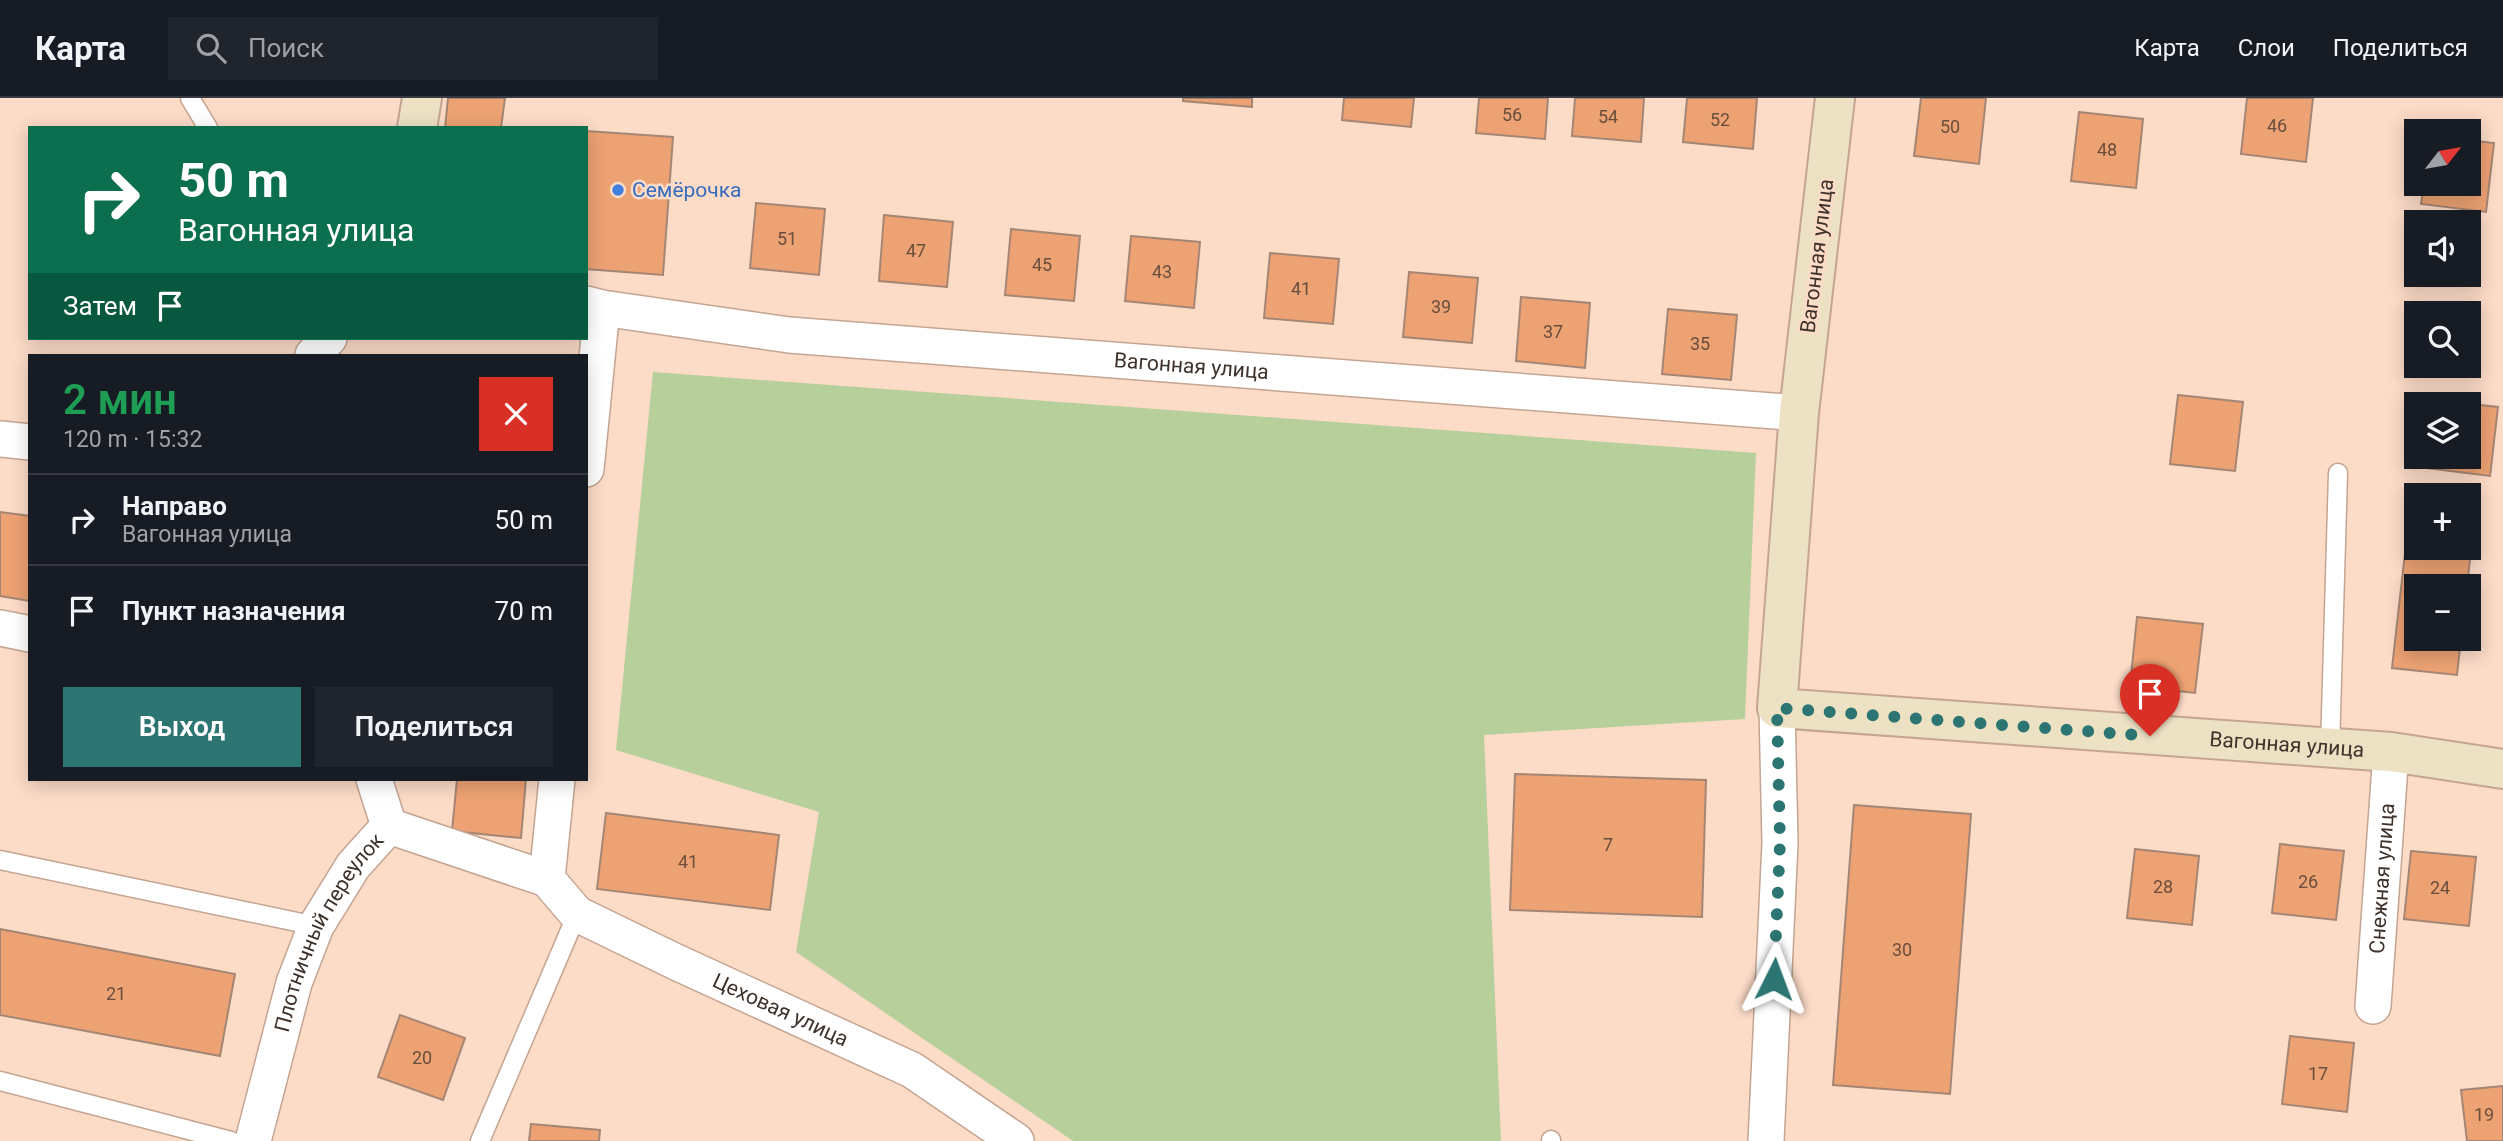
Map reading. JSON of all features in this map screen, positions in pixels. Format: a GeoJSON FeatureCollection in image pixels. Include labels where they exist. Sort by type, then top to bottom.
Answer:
{"type":"FeatureCollection","features":[{"type":"Feature","properties":{"kind":"street"},"geometry":{"type":"LineString","coordinates":[[417,126],[422,98]]}},
{"type":"Feature","properties":{"kind":"street","name":"Вагонная улица"},"geometry":{"type":"LineString","coordinates":[[1835,98],[1798,413],[1777,708],[2390,752],[2503,769]]}},
{"type":"Feature","properties":{"kind":"street"},"geometry":{"type":"LineString","coordinates":[[588,428],[594,306]]}},
{"type":"Feature","properties":{"kind":"street","name":"Вагонная улица"},"geometry":{"type":"LineString","coordinates":[[594,306],[803,336],[1798,413]]}},
{"type":"Feature","properties":{"kind":"street"},"geometry":{"type":"LineString","coordinates":[[314,354],[327,340]]}},
{"type":"Feature","properties":{"kind":"street"},"geometry":{"type":"LineString","coordinates":[[0,439],[28,442]]}},
{"type":"Feature","properties":{"kind":"street"},"geometry":{"type":"LineString","coordinates":[[0,628],[28,634]]}},
{"type":"Feature","properties":{"kind":"street"},"geometry":{"type":"LineString","coordinates":[[1766,1141],[1780,843],[1777,708]]}},
{"type":"Feature","properties":{"kind":"street","name":"Снежная улица"},"geometry":{"type":"LineString","coordinates":[[2373,1006],[2390,752]]}},
{"type":"Feature","properties":{"kind":"street"},"geometry":{"type":"LineString","coordinates":[[375,781],[388,826]]}},
{"type":"Feature","properties":{"kind":"street"},"geometry":{"type":"LineString","coordinates":[[547,879],[556,781]]}},
{"type":"Feature","properties":{"kind":"street","name":"Плотничный переулок"},"geometry":{"type":"LineString","coordinates":[[253,1141],[293,983],[316,926],[353,866],[388,826],[547,879]]}},
{"type":"Feature","properties":{"kind":"street","name":"Цеховая улица"},"geometry":{"type":"LineString","coordinates":[[547,879],[578,914],[912,1070],[1016,1141]]}},
{"type":"Feature","properties":{"kind":"lane"},"geometry":{"type":"LineString","coordinates":[[190,98],[207,126]]}},
{"type":"Feature","properties":{"kind":"lane"},"geometry":{"type":"LineString","coordinates":[[2330,749],[2338,473]]}},
{"type":"Feature","properties":{"kind":"lane"},"geometry":{"type":"LineString","coordinates":[[0,860],[316,926]]}},
{"type":"Feature","properties":{"kind":"lane"},"geometry":{"type":"LineString","coordinates":[[480,1141],[578,914]]}},
{"type":"Feature","properties":{"kind":"lane"},"geometry":{"type":"LineString","coordinates":[[0,1081],[231,1141]]}},
{"type":"Feature","properties":{"kind":"green space"},"geometry":{"type":"Polygon","coordinates":[[[653,372],[1756,453],[1745,719],[1484,735],[1501,1141],[1073,1141],[796,952],[819,812],[616,750],[653,372]]]}},
{"type":"Feature","properties":{"kind":"building"},"geometry":{"type":"Polygon","coordinates":[[[448,98],[505,98],[501,126],[445,126],[448,98]]]}},
{"type":"Feature","properties":{"kind":"building"},"geometry":{"type":"Polygon","coordinates":[[[1183,98],[1252,98],[1252,107],[1183,101],[1183,98]]]}},
{"type":"Feature","properties":{"kind":"building"},"geometry":{"type":"Polygon","coordinates":[[[1344,98],[1414,98],[1411,127],[1342,120],[1344,98]]]}},
{"type":"Feature","properties":{"kind":"building"},"geometry":{"type":"Polygon","coordinates":[[[1479,98],[1548,98],[1545,139],[1476,133],[1479,98]]]}},
{"type":"Feature","properties":{"kind":"building"},"geometry":{"type":"Polygon","coordinates":[[[1575,98],[1644,98],[1641,142],[1572,136],[1575,98]]]}},
{"type":"Feature","properties":{"kind":"building"},"geometry":{"type":"Polygon","coordinates":[[[1687,98],[1757,98],[1753,149],[1683,142],[1687,98]]]}},
{"type":"Feature","properties":{"kind":"building"},"geometry":{"type":"Polygon","coordinates":[[[1921,98],[1986,98],[1979,164],[1914,156],[1921,98]]]}},
{"type":"Feature","properties":{"kind":"building"},"geometry":{"type":"Polygon","coordinates":[[[2247,98],[2313,98],[2306,162],[2241,154],[2247,98]]]}},
{"type":"Feature","properties":{"kind":"building"},"geometry":{"type":"Polygon","coordinates":[[[2079,112],[2143,119],[2136,188],[2071,181],[2079,112]]]}},
{"type":"Feature","properties":{"kind":"building"},"geometry":{"type":"Polygon","coordinates":[[[588,131],[673,137],[663,275],[588,269],[588,131]]]}},
{"type":"Feature","properties":{"kind":"building"},"geometry":{"type":"Polygon","coordinates":[[[2482,142],[2494,143],[2486,212],[2421,204],[2422,196],[2482,196],[2482,142]]]}},
{"type":"Feature","properties":{"kind":"building"},"geometry":{"type":"Polygon","coordinates":[[[756,203],[825,209],[819,275],[750,268],[756,203]]]}},
{"type":"Feature","properties":{"kind":"building"},"geometry":{"type":"Polygon","coordinates":[[[884,215],[953,222],[947,287],[879,281],[884,215]]]}},
{"type":"Feature","properties":{"kind":"building"},"geometry":{"type":"Polygon","coordinates":[[[1011,229],[1080,236],[1074,301],[1005,295],[1011,229]]]}},
{"type":"Feature","properties":{"kind":"building"},"geometry":{"type":"Polygon","coordinates":[[[1131,236],[1200,242],[1194,308],[1125,301],[1131,236]]]}},
{"type":"Feature","properties":{"kind":"building"},"geometry":{"type":"Polygon","coordinates":[[[1270,253],[1339,259],[1333,324],[1264,318],[1270,253]]]}},
{"type":"Feature","properties":{"kind":"building"},"geometry":{"type":"Polygon","coordinates":[[[1409,272],[1478,278],[1472,343],[1403,337],[1409,272]]]}},
{"type":"Feature","properties":{"kind":"building"},"geometry":{"type":"Polygon","coordinates":[[[1521,297],[1590,303],[1585,368],[1516,361],[1521,297]]]}},
{"type":"Feature","properties":{"kind":"building"},"geometry":{"type":"Polygon","coordinates":[[[1668,309],[1737,315],[1731,380],[1662,374],[1668,309]]]}},
{"type":"Feature","properties":{"kind":"building"},"geometry":{"type":"Polygon","coordinates":[[[2178,395],[2243,402],[2235,471],[2170,464],[2178,395]]]}},
{"type":"Feature","properties":{"kind":"building"},"geometry":{"type":"Polygon","coordinates":[[[2481,405],[2498,407],[2490,476],[2433,469],[2481,469],[2481,405]]]}},
{"type":"Feature","properties":{"kind":"building"},"geometry":{"type":"Polygon","coordinates":[[[0,512],[28,516],[28,601],[0,596],[0,512]]]}},
{"type":"Feature","properties":{"kind":"building"},"geometry":{"type":"Polygon","coordinates":[[[2404,560],[2470,560],[2468,574],[2404,574],[2404,651],[2460,651],[2457,675],[2392,668],[2404,560]]]}},
{"type":"Feature","properties":{"kind":"building"},"geometry":{"type":"Polygon","coordinates":[[[2137,617],[2203,624],[2195,693],[2130,686],[2137,617]]]}},
{"type":"Feature","properties":{"kind":"building"},"geometry":{"type":"Polygon","coordinates":[[[1515,774],[1706,780],[1702,917],[1510,910],[1515,774]]]}},
{"type":"Feature","properties":{"kind":"building"},"geometry":{"type":"Polygon","coordinates":[[[457,781],[526,781],[521,838],[452,831],[457,781]]]}},
{"type":"Feature","properties":{"kind":"building"},"geometry":{"type":"Polygon","coordinates":[[[1854,805],[1971,814],[1950,1094],[1833,1085],[1854,805]]]}},
{"type":"Feature","properties":{"kind":"building"},"geometry":{"type":"Polygon","coordinates":[[[606,813],[779,835],[770,910],[597,889],[606,813]]]}},
{"type":"Feature","properties":{"kind":"building"},"geometry":{"type":"Polygon","coordinates":[[[2280,844],[2344,851],[2336,920],[2272,913],[2280,844]]]}},
{"type":"Feature","properties":{"kind":"building"},"geometry":{"type":"Polygon","coordinates":[[[2135,849],[2199,856],[2192,925],[2127,918],[2135,849]]]}},
{"type":"Feature","properties":{"kind":"building"},"geometry":{"type":"Polygon","coordinates":[[[2411,851],[2476,857],[2469,926],[2404,919],[2411,851]]]}},
{"type":"Feature","properties":{"kind":"building"},"geometry":{"type":"Polygon","coordinates":[[[0,929],[235,974],[220,1056],[0,1015],[0,929]]]}},
{"type":"Feature","properties":{"kind":"building"},"geometry":{"type":"Polygon","coordinates":[[[400,1015],[465,1038],[443,1100],[378,1077],[400,1015]]]}},
{"type":"Feature","properties":{"kind":"building"},"geometry":{"type":"Polygon","coordinates":[[[2290,1036],[2354,1043],[2347,1112],[2282,1104],[2290,1036]]]}},
{"type":"Feature","properties":{"kind":"building"},"geometry":{"type":"Polygon","coordinates":[[[2503,1086],[2503,1141],[2467,1141],[2461,1090],[2503,1086]]]}},
{"type":"Feature","properties":{"kind":"building"},"geometry":{"type":"Polygon","coordinates":[[[531,1124],[600,1130],[599,1141],[529,1141],[531,1124]]]}},
{"type":"Feature","properties":{"kind":"place","name":"Семёрочка"},"geometry":{"type":"Point","coordinates":[618,190]}},
{"type":"Feature","properties":{"kind":"route"},"geometry":{"type":"LineString","coordinates":[[1774,979],[1780,843],[1777,708],[2150,736]]}}]}
